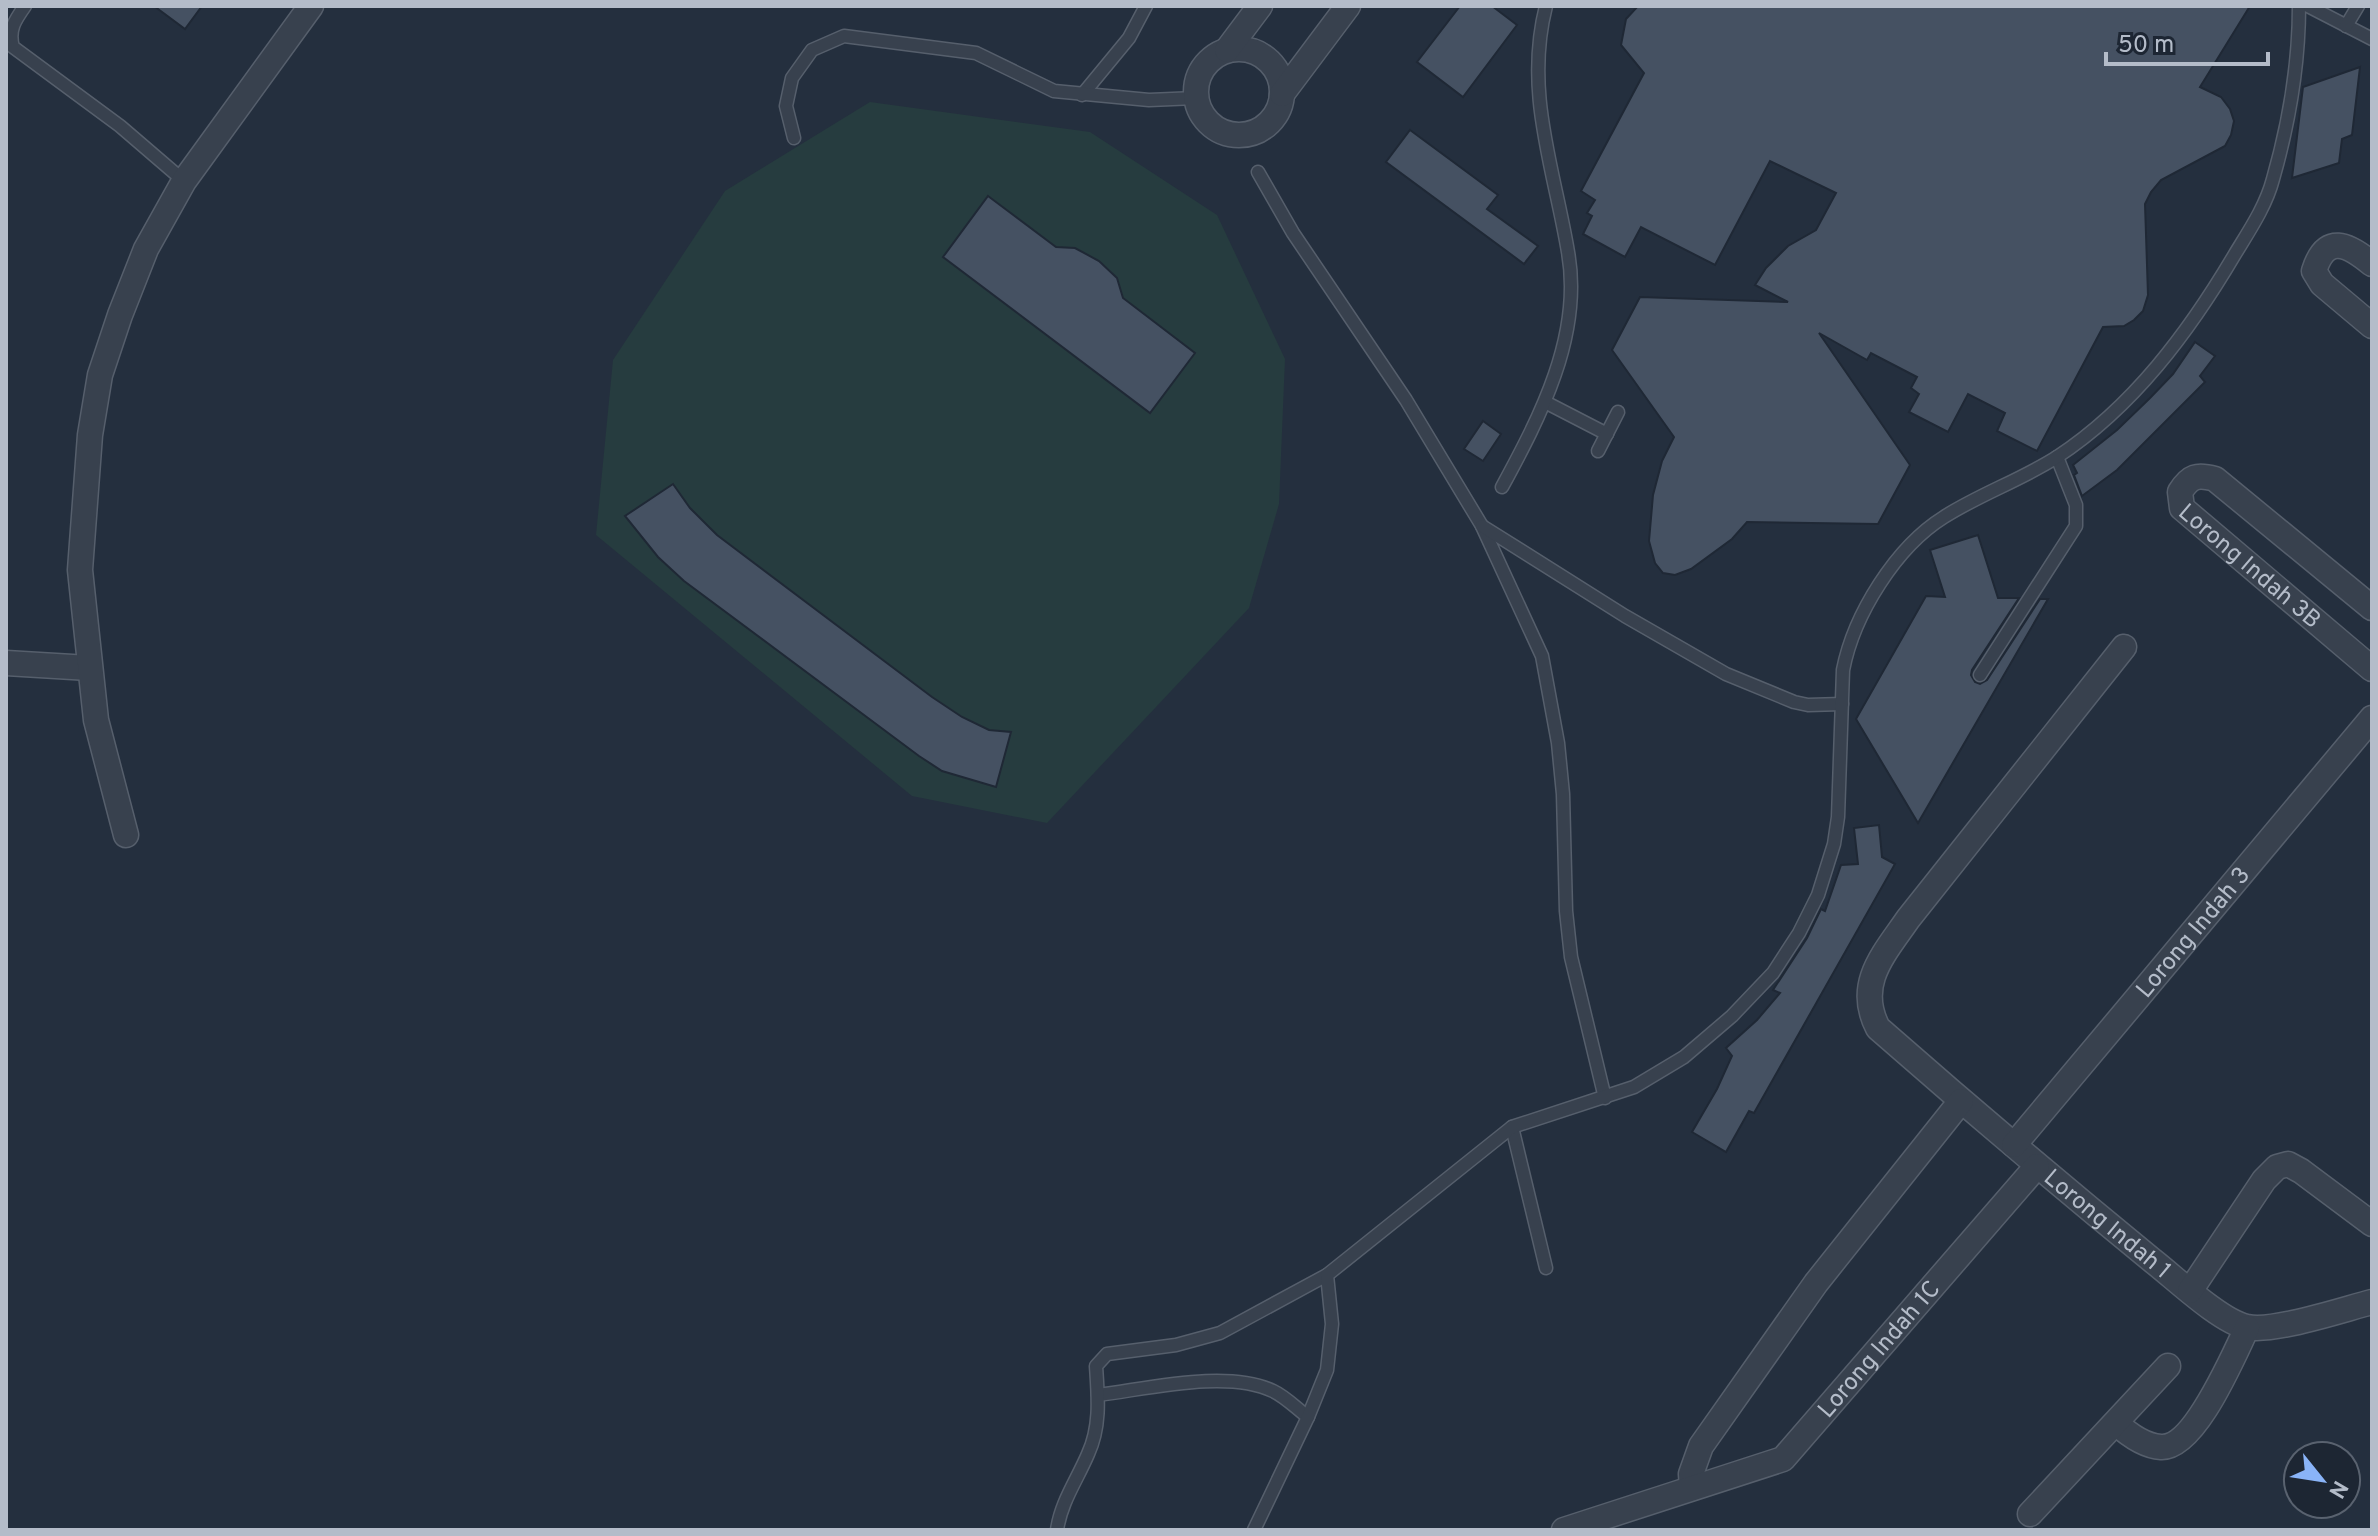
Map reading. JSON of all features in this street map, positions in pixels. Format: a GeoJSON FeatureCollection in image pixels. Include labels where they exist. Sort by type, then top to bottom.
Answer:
{"type":"FeatureCollection","features":[{"type":"Feature","properties":{"kind":"street"},"geometry":{"type":"LineString","coordinates":[[126,835],[96,720],[80,570],[90,435],[100,375],[146,249],[184,181],[311,6]]}},
{"type":"Feature","properties":{"kind":"street"},"geometry":{"type":"LineString","coordinates":[[1227,50],[1254,51],[1266,58],[1281,81],[1279,108],[1272,120],[1248,134],[1234,135],[1213,127],[1204,119],[1196,98],[1196,85],[1207,63],[1227,50],[1260,6]]}},
{"type":"Feature","properties":{"kind":"street"},"geometry":{"type":"LineString","coordinates":[[1282,94],[1348,6]]}},
{"type":"Feature","properties":{"kind":"street"},"geometry":{"type":"LineString","coordinates":[[2372,264],[2350,246],[2336,245],[2318,258],[2314,271],[2322,284],[2372,326]]}},
{"type":"Feature","properties":{"kind":"street","name":"Lorong Indah 3B"},"geometry":{"type":"LineString","coordinates":[[2372,608],[2215,479],[2199,475],[2188,480],[2180,492],[2182,508],[2372,669]]}},
{"type":"Feature","properties":{"kind":"street","name":"Lorong Indah 1"},"geometry":{"type":"LineString","coordinates":[[2124,647],[1908,919],[1878,963],[1869,990],[1869,1009],[1878,1028],[2037,1166],[2190,1291],[2247,1328]]}},
{"type":"Feature","properties":{"kind":"street"},"geometry":{"type":"LineString","coordinates":[[6,663],[89,668]]}},
{"type":"Feature","properties":{"kind":"street","name":"Lorong Indah 3"},"geometry":{"type":"LineString","coordinates":[[2014,1145],[2372,718]]}},
{"type":"Feature","properties":{"kind":"street"},"geometry":{"type":"LineString","coordinates":[[1692,1488],[1691,1474],[1701,1446],[1816,1283],[1961,1101]]}},
{"type":"Feature","properties":{"kind":"street"},"geometry":{"type":"LineString","coordinates":[[2190,1291],[2264,1180],[2277,1167],[2288,1164],[2301,1171],[2372,1224]]}},
{"type":"Feature","properties":{"kind":"street","name":"Lorong Indah 1C"},"geometry":{"type":"LineString","coordinates":[[1564,1530],[1783,1459],[2037,1166]]}},
{"type":"Feature","properties":{"kind":"street"},"geometry":{"type":"LineString","coordinates":[[2116,1423],[2131,1436],[2159,1447],[2167,1446],[2187,1434],[2200,1416],[2247,1328],[2274,1326],[2372,1302]]}},
{"type":"Feature","properties":{"kind":"street"},"geometry":{"type":"LineString","coordinates":[[2030,1514],[2168,1366]]}},
{"type":"Feature","properties":{"kind":"lane"},"geometry":{"type":"LineString","coordinates":[[25,6],[13,23],[10,36],[13,47],[120,126],[184,181]]}},
{"type":"Feature","properties":{"kind":"lane"},"geometry":{"type":"LineString","coordinates":[[1082,95],[1129,38],[1146,6]]}},
{"type":"Feature","properties":{"kind":"lane"},"geometry":{"type":"LineString","coordinates":[[1502,487],[1553,386],[1570,302],[1569,254],[1542,122],[1537,65],[1546,6]]}},
{"type":"Feature","properties":{"kind":"lane"},"geometry":{"type":"LineString","coordinates":[[1057,1530],[1060,1510],[1090,1451],[1097,1425],[1096,1366],[1107,1354],[1176,1345],[1220,1333],[1327,1275],[1512,1127],[1605,1098],[1655,1076],[1701,1045],[1773,973],[1799,933],[1818,895],[1834,844],[1847,652],[1866,607],[1887,574],[1943,518],[2057,457],[2094,430],[2169,354],[2210,297],[2257,217],[2273,181],[2297,60],[2299,6]]}},
{"type":"Feature","properties":{"kind":"lane"},"geometry":{"type":"LineString","coordinates":[[2308,6],[2372,39]]}},
{"type":"Feature","properties":{"kind":"lane"},"geometry":{"type":"LineString","coordinates":[[2346,26],[2358,6]]}},
{"type":"Feature","properties":{"kind":"lane"},"geometry":{"type":"LineString","coordinates":[[794,138],[786,106],[792,78],[812,50],[844,36],[976,53],[1054,91],[1149,100],[1196,98]]}},
{"type":"Feature","properties":{"kind":"lane"},"geometry":{"type":"LineString","coordinates":[[1258,172],[1293,233],[1406,400],[1482,526],[1542,656],[1558,743],[1571,957],[1605,1098]]}},
{"type":"Feature","properties":{"kind":"lane"},"geometry":{"type":"LineString","coordinates":[[1545,402],[1607,434]]}},
{"type":"Feature","properties":{"kind":"lane"},"geometry":{"type":"LineString","coordinates":[[1598,451],[1618,412]]}},
{"type":"Feature","properties":{"kind":"lane"},"geometry":{"type":"LineString","coordinates":[[1980,675],[2076,526],[2076,505],[2057,457]]}},
{"type":"Feature","properties":{"kind":"lane"},"geometry":{"type":"LineString","coordinates":[[1482,526],[1625,616],[1726,674],[1794,702],[1808,705],[1842,704]]}},
{"type":"Feature","properties":{"kind":"lane"},"geometry":{"type":"LineString","coordinates":[[1512,1127],[1546,1268]]}},
{"type":"Feature","properties":{"kind":"lane"},"geometry":{"type":"LineString","coordinates":[[1254,1530],[1327,1370],[1332,1324],[1327,1275]]}},
{"type":"Feature","properties":{"kind":"lane"},"geometry":{"type":"LineString","coordinates":[[1098,1395],[1204,1382],[1247,1382],[1274,1391],[1308,1417]]}},
{"type":"Feature","properties":{"kind":"green space"},"geometry":{"type":"Polygon","coordinates":[[[870,102],[1090,132],[1217,215],[1285,359],[1279,504],[1249,608],[1047,823],[912,796],[596,535],[613,360],[725,191],[870,102]]]}},
{"type":"Feature","properties":{"kind":"building"},"geometry":{"type":"Polygon","coordinates":[[[154,6],[202,6],[185,29],[154,6]]]}},
{"type":"Feature","properties":{"kind":"building"},"geometry":{"type":"Polygon","coordinates":[[[1460,6],[1492,6],[1517,25],[1463,97],[1417,62],[1460,6]]]}},
{"type":"Feature","properties":{"kind":"building"},"geometry":{"type":"Polygon","coordinates":[[[1638,6],[2250,6],[2200,87],[2221,97],[2230,109],[2234,121],[2231,135],[2225,146],[2161,180],[2151,192],[2145,204],[2148,295],[2143,311],[2124,326],[2103,327],[2037,451],[1997,431],[2005,413],[1968,394],[1948,432],[1909,412],[1919,394],[1911,388],[1917,377],[1871,353],[1867,360],[1819,333],[1910,465],[1878,524],[1747,522],[1732,539],[1691,569],[1675,575],[1663,573],[1655,563],[1649,541],[1653,495],[1662,461],[1674,437],[1612,350],[1640,297],[1788,302],[1755,285],[1766,268],[1788,246],[1816,230],[1836,193],[1770,161],[1715,265],[1641,227],[1625,257],[1583,234],[1592,216],[1587,213],[1595,200],[1581,191],[1644,73],[1621,45],[1626,19],[1638,6]]]}},
{"type":"Feature","properties":{"kind":"building"},"geometry":{"type":"Polygon","coordinates":[[[2360,67],[2352,135],[2342,139],[2339,163],[2292,178],[2303,87],[2360,67]]]}},
{"type":"Feature","properties":{"kind":"building"},"geometry":{"type":"Polygon","coordinates":[[[1410,130],[1498,195],[1487,209],[1538,246],[1524,264],[1386,162],[1410,130]]]}},
{"type":"Feature","properties":{"kind":"building"},"geometry":{"type":"Polygon","coordinates":[[[988,196],[1056,247],[1075,248],[1099,261],[1117,278],[1123,298],[1195,353],[1150,413],[943,257],[988,196]]]}},
{"type":"Feature","properties":{"kind":"building"},"geometry":{"type":"Polygon","coordinates":[[[2195,342],[2215,356],[2200,376],[2205,382],[2117,470],[2082,496],[2073,465],[2117,430],[2150,398],[2173,374],[2195,342]]]}},
{"type":"Feature","properties":{"kind":"building"},"geometry":{"type":"Polygon","coordinates":[[[1483,421],[1501,434],[1483,461],[1464,449],[1483,421]]]}},
{"type":"Feature","properties":{"kind":"building"},"geometry":{"type":"Polygon","coordinates":[[[673,484],[690,508],[717,535],[932,697],[989,730],[1011,732],[996,787],[942,771],[919,756],[684,581],[658,557],[625,516],[673,484]]]}},
{"type":"Feature","properties":{"kind":"building"},"geometry":{"type":"Polygon","coordinates":[[[1978,535],[1998,598],[2019,598],[1972,670],[1975,682],[1980,684],[1987,680],[2040,599],[2048,599],[1918,823],[1856,719],[1926,596],[1945,597],[1930,550],[1978,535]]]}},
{"type":"Feature","properties":{"kind":"building"},"geometry":{"type":"Polygon","coordinates":[[[1879,825],[1882,857],[1895,864],[1754,1113],[1749,1111],[1726,1152],[1692,1132],[1732,1056],[1726,1048],[1757,1020],[1780,993],[1773,990],[1807,938],[1821,909],[1825,911],[1841,865],[1858,864],[1854,828],[1879,825]]]}}]}
